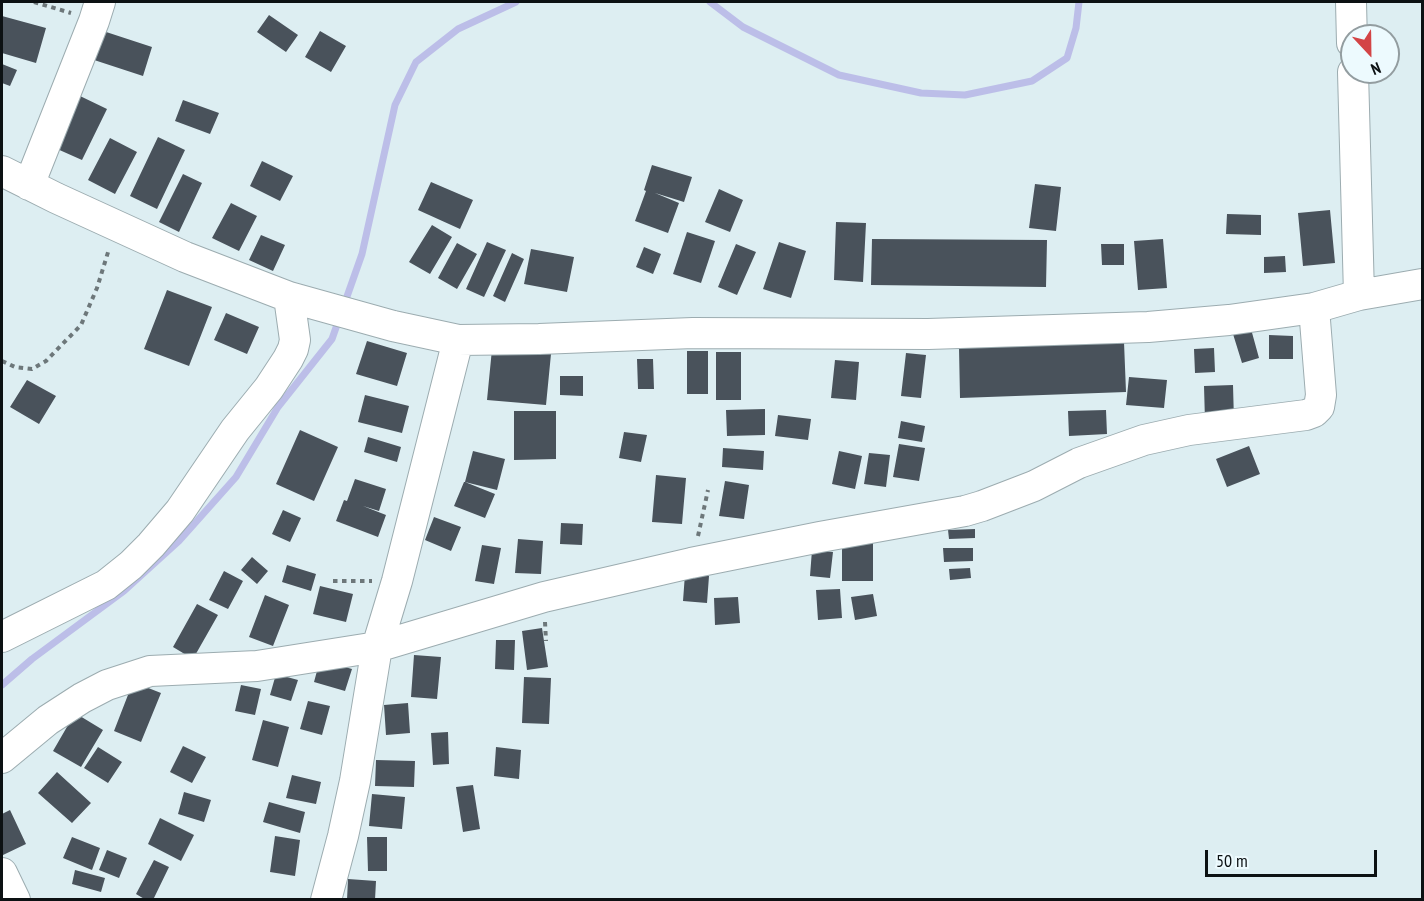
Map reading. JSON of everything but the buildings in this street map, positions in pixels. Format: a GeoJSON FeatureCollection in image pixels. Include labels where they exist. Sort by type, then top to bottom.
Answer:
{"type":"FeatureCollection","features":[{"type":"Feature","properties":{"kind":"street"},"geometry":{"type":"LineString","coordinates":[[1351,2],[1352,24]]}},
{"type":"Feature","properties":{"kind":"street"},"geometry":{"type":"LineString","coordinates":[[29,185],[97,11]]}},
{"type":"Feature","properties":{"kind":"street"},"geometry":{"type":"LineString","coordinates":[[1353,84],[1359,295]]}},
{"type":"Feature","properties":{"kind":"street"},"geometry":{"type":"LineString","coordinates":[[2,171],[185,257],[299,299],[393,326],[458,340],[693,333],[928,334],[1107,329],[1202,323],[1314,308],[1359,295],[1422,284]]}},
{"type":"Feature","properties":{"kind":"street"},"geometry":{"type":"LineString","coordinates":[[2,637],[106,585],[152,545],[180,511],[235,430],[269,388],[288,359],[295,340],[299,299]]}},
{"type":"Feature","properties":{"kind":"street"},"geometry":{"type":"LineString","coordinates":[[2,758],[48,720],[82,698],[107,685],[150,670],[257,666],[376,647],[544,597],[692,563],[965,511],[1034,486],[1079,463],[1144,440],[1188,430],[1306,415],[1319,407],[1321,395],[1314,308]]}},
{"type":"Feature","properties":{"kind":"street"},"geometry":{"type":"LineString","coordinates":[[326,900],[355,781],[376,647],[397,581],[458,340]]}},
{"type":"Feature","properties":{"kind":"street"},"geometry":{"type":"LineString","coordinates":[[2,873],[15,900]]}},
{"type":"Feature","properties":{"kind":"path"},"geometry":{"type":"LineString","coordinates":[[34,2],[97,11]]}},
{"type":"Feature","properties":{"kind":"path"},"geometry":{"type":"LineString","coordinates":[[2,362],[15,367],[32,369],[46,361],[81,325],[97,288],[117,226]]}},
{"type":"Feature","properties":{"kind":"path"},"geometry":{"type":"LineString","coordinates":[[692,563],[708,490]]}},
{"type":"Feature","properties":{"kind":"path"},"geometry":{"type":"LineString","coordinates":[[333,581],[397,581]]}},
{"type":"Feature","properties":{"kind":"waterway"},"geometry":{"type":"LineString","coordinates":[[344,305],[362,254],[395,105],[416,62],[458,29],[516,2]]}},
{"type":"Feature","properties":{"kind":"waterway"},"geometry":{"type":"LineString","coordinates":[[710,2],[743,27],[839,75],[921,93],[965,95],[1032,81],[1067,58],[1076,28],[1079,2]]}},
{"type":"Feature","properties":{"kind":"waterway"},"geometry":{"type":"LineString","coordinates":[[2,685],[32,659],[124,591],[179,541],[236,477],[278,407],[332,339],[339,319]]}}]}
